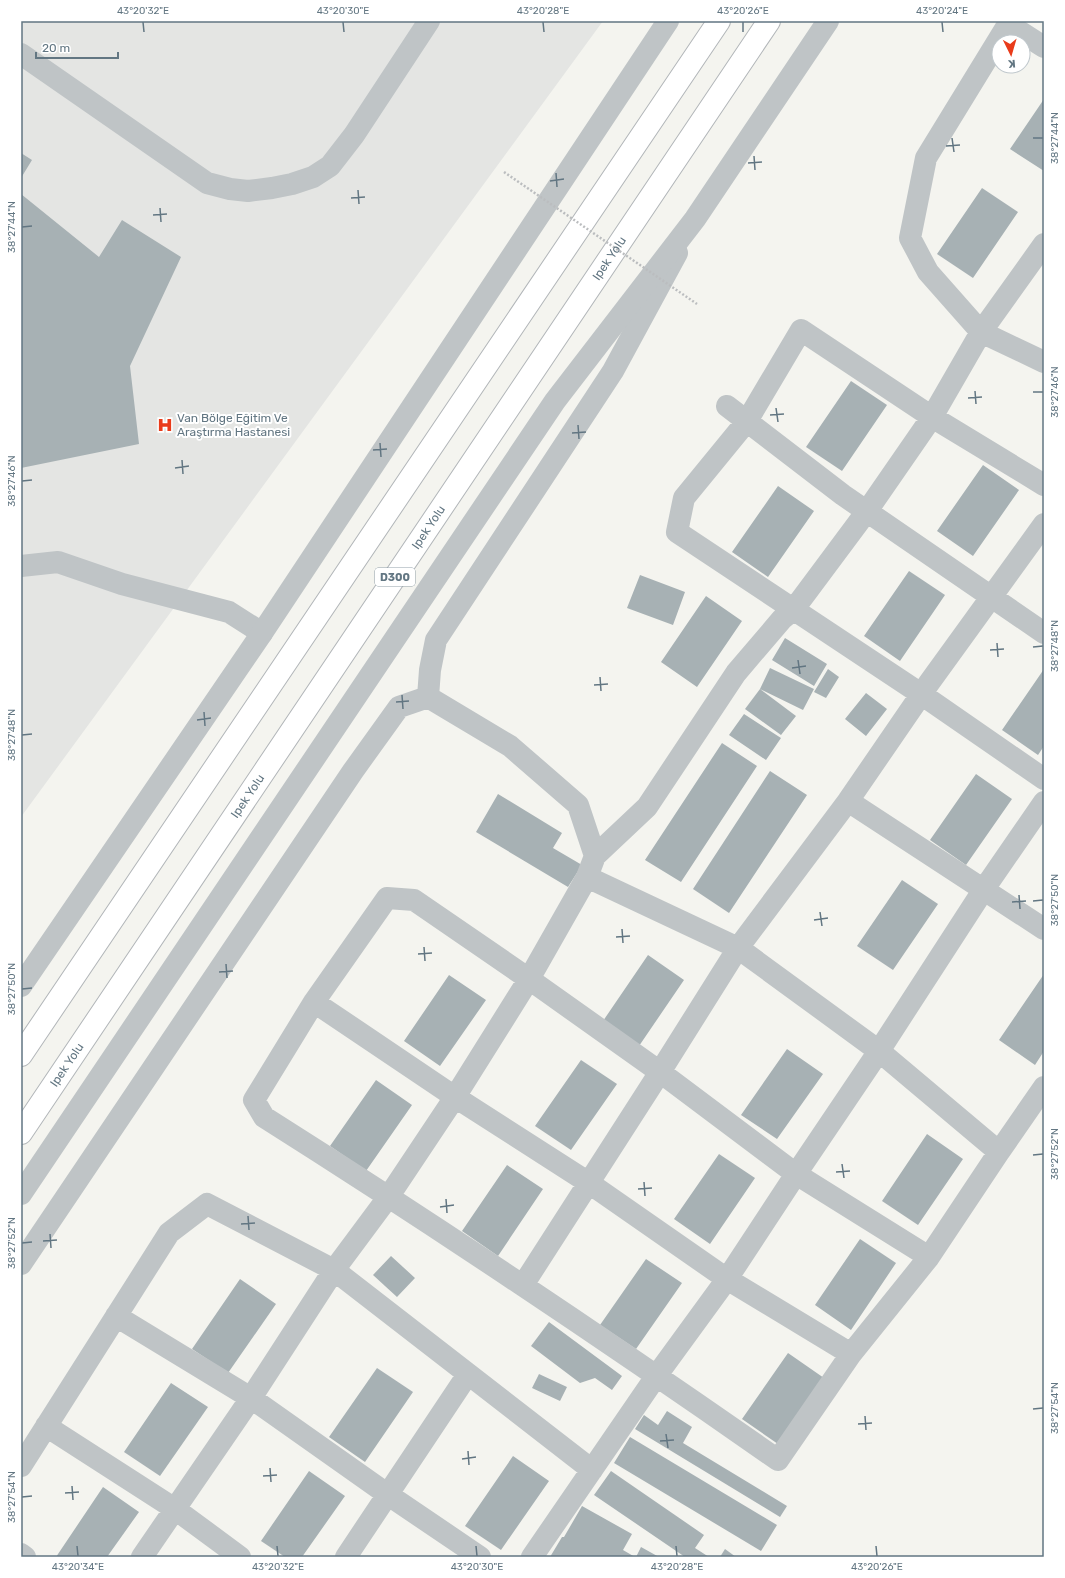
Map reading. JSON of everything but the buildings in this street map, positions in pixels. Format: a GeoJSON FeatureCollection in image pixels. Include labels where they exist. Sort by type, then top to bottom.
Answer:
{"type":"FeatureCollection","features":[{"type":"Feature","properties":{"kind":"highway"},"geometry":{"type":"LineString","coordinates":[[21,1055],[719,21]]}},
{"type":"Feature","properties":{"kind":"highway","name":"Ipek Yolu"},"geometry":{"type":"LineString","coordinates":[[21,1133],[769,21]]}},
{"type":"Feature","properties":{"kind":"street"},"geometry":{"type":"LineString","coordinates":[[21,54],[207,183],[230,189],[248,191],[292,184],[313,177],[330,166],[354,135],[429,21]]}},
{"type":"Feature","properties":{"kind":"street"},"geometry":{"type":"LineString","coordinates":[[21,986],[262,633],[668,21]]}},
{"type":"Feature","properties":{"kind":"street"},"geometry":{"type":"LineString","coordinates":[[1044,47],[1009,23],[926,158],[910,238],[928,272],[981,332],[1044,362]]}},
{"type":"Feature","properties":{"kind":"street"},"geometry":{"type":"LineString","coordinates":[[21,1194],[555,400],[695,219],[821,26]]}},
{"type":"Feature","properties":{"kind":"street"},"geometry":{"type":"LineString","coordinates":[[428,698],[430,670],[436,640],[613,371],[695,219]]}},
{"type":"Feature","properties":{"kind":"street"},"geometry":{"type":"LineString","coordinates":[[142,1557],[251,1398],[334,1270],[389,1196],[455,1097],[529,979],[587,878],[595,856],[648,807],[736,673],[782,618],[794,609],[867,511],[932,417],[981,332],[1044,244]]}},
{"type":"Feature","properties":{"kind":"street"},"geometry":{"type":"LineString","coordinates":[[1044,485],[932,417],[801,330],[747,421],[684,498],[677,532],[921,694],[1044,779]]}},
{"type":"Feature","properties":{"kind":"street"},"geometry":{"type":"LineString","coordinates":[[727,406],[867,511],[1044,633]]}},
{"type":"Feature","properties":{"kind":"street"},"geometry":{"type":"LineString","coordinates":[[523,1286],[738,948],[848,801],[921,694],[1044,524]]}},
{"type":"Feature","properties":{"kind":"street"},"geometry":{"type":"LineString","coordinates":[[21,566],[58,562],[122,584],[229,612],[262,633]]}},
{"type":"Feature","properties":{"kind":"street"},"geometry":{"type":"LineString","coordinates":[[21,1264],[245,931],[399,707],[428,698],[510,746],[578,805],[595,856]]}},
{"type":"Feature","properties":{"kind":"street"},"geometry":{"type":"LineString","coordinates":[[848,801],[1044,929]]}},
{"type":"Feature","properties":{"kind":"street"},"geometry":{"type":"LineString","coordinates":[[532,1557],[568,1502],[592,1470],[657,1375],[727,1279],[879,1051],[984,889],[1044,802]]}},
{"type":"Feature","properties":{"kind":"street"},"geometry":{"type":"LineString","coordinates":[[587,878],[738,948],[879,1051],[1000,1152]]}},
{"type":"Feature","properties":{"kind":"street"},"geometry":{"type":"LineString","coordinates":[[930,1257],[796,1174],[660,1072],[414,900],[387,898],[314,1002],[254,1100],[264,1116],[389,1196],[657,1375],[778,1460],[851,1354],[930,1257],[1044,1088]]}},
{"type":"Feature","properties":{"kind":"street"},"geometry":{"type":"LineString","coordinates":[[314,1002],[455,1097],[589,1183],[727,1279],[851,1354]]}},
{"type":"Feature","properties":{"kind":"street"},"geometry":{"type":"LineString","coordinates":[[21,1466],[169,1233],[207,1204],[334,1270],[592,1470]]}},
{"type":"Feature","properties":{"kind":"street"},"geometry":{"type":"LineString","coordinates":[[116,1316],[251,1398],[387,1494],[480,1557]]}},
{"type":"Feature","properties":{"kind":"street"},"geometry":{"type":"LineString","coordinates":[[346,1557],[468,1374]]}},
{"type":"Feature","properties":{"kind":"street"},"geometry":{"type":"LineString","coordinates":[[46,1426],[175,1509],[240,1557]]}},
{"type":"Feature","properties":{"kind":"street"},"geometry":{"type":"LineString","coordinates":[[21,1554],[25,1557]]}},
{"type":"Feature","properties":{"kind":"path"},"geometry":{"type":"LineString","coordinates":[[504,172],[697,304]]}},
{"type":"Feature","properties":{"kind":"shaded area","name":"Van Bölge Eğitim Ve Araştırma Hastanesi"},"geometry":{"type":"Polygon","coordinates":[[[21,21],[603,21],[21,817],[21,21]]]}},
{"type":"Feature","properties":{"kind":"place","name":"Van Bölge Eğitim Ve Araştırma Hastanesi"},"geometry":{"type":"Point","coordinates":[165,425]}}]}
